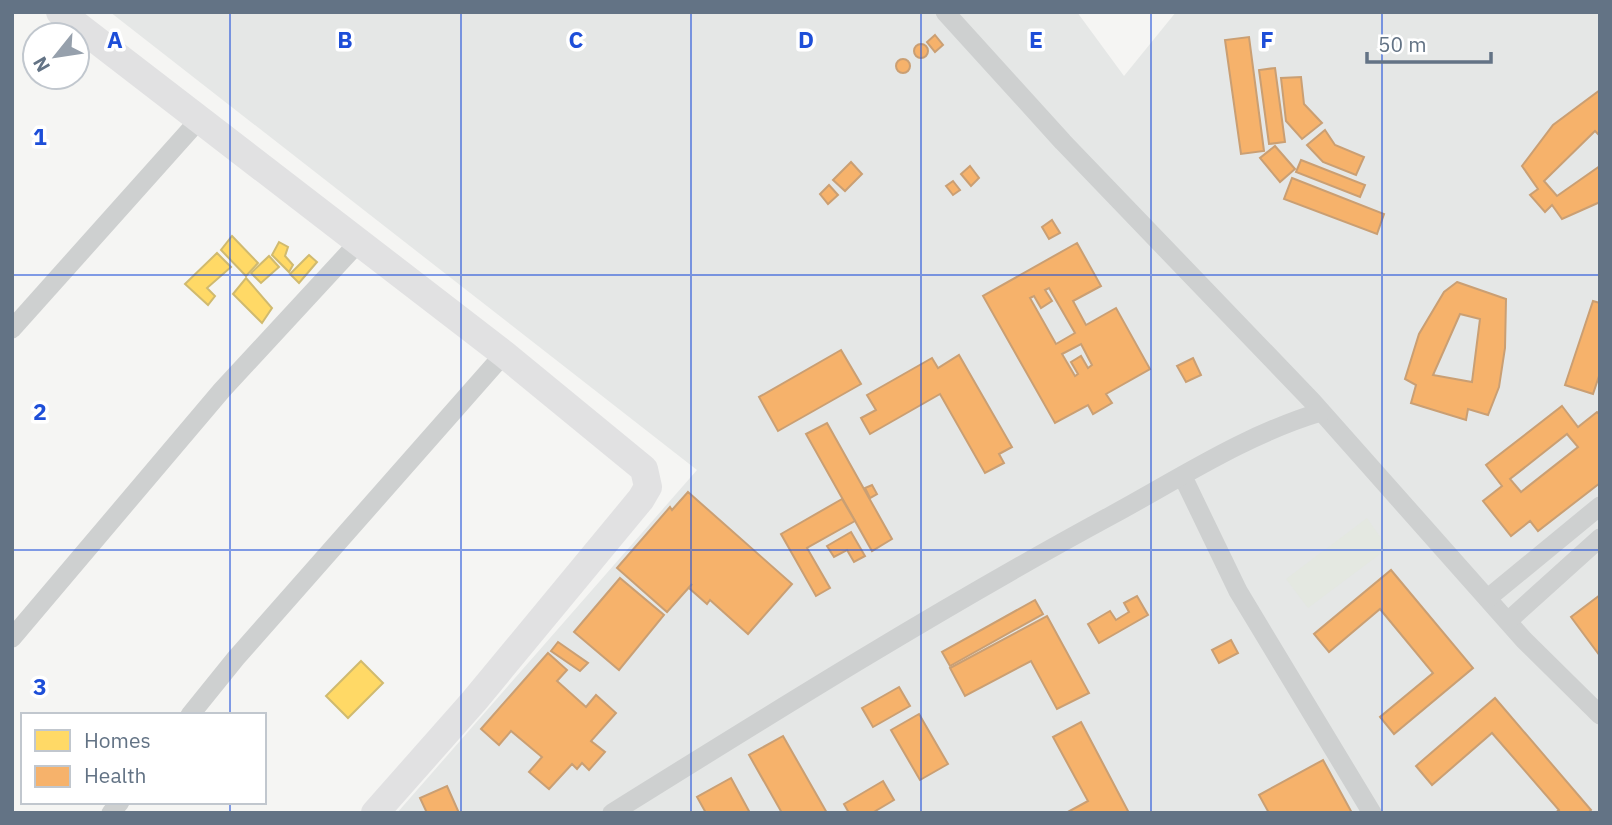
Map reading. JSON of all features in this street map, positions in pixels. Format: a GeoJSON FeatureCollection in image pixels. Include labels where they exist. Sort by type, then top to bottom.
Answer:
{"type":"FeatureCollection","features":[{"type":"Feature","properties":{"kind":"main road"},"geometry":{"type":"LineString","coordinates":[[60,12],[198,121],[504,354],[644,469],[648,487],[474,701],[375,813]]}},
{"type":"Feature","properties":{"kind":"street"},"geometry":{"type":"LineString","coordinates":[[945,12],[1063,142],[1321,412],[1508,621],[1600,715]]}},
{"type":"Feature","properties":{"kind":"street"},"geometry":{"type":"LineString","coordinates":[[12,329],[198,121]]}},
{"type":"Feature","properties":{"kind":"street"},"geometry":{"type":"LineString","coordinates":[[12,638],[222,390],[358,243]]}},
{"type":"Feature","properties":{"kind":"street"},"geometry":{"type":"LineString","coordinates":[[192,713],[289,597],[504,354]]}},
{"type":"Feature","properties":{"kind":"street"},"geometry":{"type":"LineString","coordinates":[[612,813],[914,626],[1286,422],[1321,412]]}},
{"type":"Feature","properties":{"kind":"street"},"geometry":{"type":"LineString","coordinates":[[1183,477],[1238,591],[1372,813]]}},
{"type":"Feature","properties":{"kind":"street"},"geometry":{"type":"LineString","coordinates":[[1488,598],[1600,506]]}},
{"type":"Feature","properties":{"kind":"street"},"geometry":{"type":"LineString","coordinates":[[1508,621],[1600,538]]}},
{"type":"Feature","properties":{"kind":"shaded area"},"geometry":{"type":"Polygon","coordinates":[[[110,12],[1077,12],[1124,76],[1176,12],[1600,12],[1600,813],[397,813],[697,470],[110,12]]]}},
{"type":"Feature","properties":{"kind":"shaded area"},"geometry":{"type":"Polygon","coordinates":[[[1367,518],[1388,548],[1308,608],[1286,579],[1367,518]]]}},
{"type":"Feature","properties":{"kind":"building: Homes"},"geometry":{"type":"Polygon","coordinates":[[[232,236],[258,263],[246,276],[221,250],[232,236]]]}},
{"type":"Feature","properties":{"kind":"building: Homes"},"geometry":{"type":"Polygon","coordinates":[[[279,242],[288,247],[285,256],[293,265],[289,272],[272,255],[279,242]]]}},
{"type":"Feature","properties":{"kind":"building: Homes"},"geometry":{"type":"Polygon","coordinates":[[[217,253],[231,267],[207,288],[215,296],[208,305],[185,284],[217,253]]]}},
{"type":"Feature","properties":{"kind":"building: Homes"},"geometry":{"type":"Polygon","coordinates":[[[309,255],[317,262],[299,283],[290,274],[309,255]]]}},
{"type":"Feature","properties":{"kind":"building: Homes"},"geometry":{"type":"Polygon","coordinates":[[[269,256],[279,267],[261,283],[251,273],[269,256]]]}},
{"type":"Feature","properties":{"kind":"building: Homes"},"geometry":{"type":"Polygon","coordinates":[[[246,278],[272,308],[262,323],[233,294],[246,278]]]}},
{"type":"Feature","properties":{"kind":"building: Homes"},"geometry":{"type":"Polygon","coordinates":[[[361,661],[383,683],[348,718],[326,696],[361,661]]]}},
{"type":"Feature","properties":{"kind":"building: Health"},"geometry":{"type":"Polygon","coordinates":[[[935,35],[943,45],[935,52],[927,42],[935,35]]]}},
{"type":"Feature","properties":{"kind":"building: Health"},"geometry":{"type":"Polygon","coordinates":[[[1249,37],[1264,151],[1241,154],[1225,40],[1249,37]]]}},
{"type":"Feature","properties":{"kind":"building: Health"},"geometry":{"type":"Polygon","coordinates":[[[921,44],[926,46],[926,56],[921,58],[916,56],[914,51],[916,46],[921,44]]]}},
{"type":"Feature","properties":{"kind":"building: Health"},"geometry":{"type":"Polygon","coordinates":[[[900,59],[906,59],[910,66],[906,73],[900,73],[896,69],[896,63],[900,59]]]}},
{"type":"Feature","properties":{"kind":"building: Health"},"geometry":{"type":"Polygon","coordinates":[[[1275,68],[1285,142],[1269,144],[1259,70],[1275,68]]]}},
{"type":"Feature","properties":{"kind":"building: Health"},"geometry":{"type":"Polygon","coordinates":[[[1301,77],[1304,104],[1322,123],[1302,139],[1286,121],[1281,78],[1301,77]]]}},
{"type":"Feature","properties":{"kind":"building: Health"},"geometry":{"type":"Polygon","coordinates":[[[1600,90],[1600,136],[1595,131],[1544,181],[1557,196],[1600,166],[1600,202],[1562,219],[1552,205],[1545,212],[1530,195],[1538,189],[1522,166],[1553,125],[1600,90]]]}},
{"type":"Feature","properties":{"kind":"building: Health"},"geometry":{"type":"Polygon","coordinates":[[[1325,130],[1335,145],[1364,157],[1356,175],[1323,162],[1307,145],[1325,130]]]}},
{"type":"Feature","properties":{"kind":"building: Health"},"geometry":{"type":"Polygon","coordinates":[[[1275,146],[1295,169],[1280,182],[1260,158],[1275,146]]]}},
{"type":"Feature","properties":{"kind":"building: Health"},"geometry":{"type":"Polygon","coordinates":[[[1301,160],[1365,185],[1360,197],[1296,172],[1301,160]]]}},
{"type":"Feature","properties":{"kind":"building: Health"},"geometry":{"type":"Polygon","coordinates":[[[851,162],[862,174],[845,191],[833,180],[851,162]]]}},
{"type":"Feature","properties":{"kind":"building: Health"},"geometry":{"type":"Polygon","coordinates":[[[970,166],[979,178],[971,186],[961,174],[970,166]]]}},
{"type":"Feature","properties":{"kind":"building: Health"},"geometry":{"type":"Polygon","coordinates":[[[1292,178],[1384,214],[1377,234],[1284,199],[1292,178]]]}},
{"type":"Feature","properties":{"kind":"building: Health"},"geometry":{"type":"Polygon","coordinates":[[[953,181],[960,190],[953,195],[946,186],[953,181]]]}},
{"type":"Feature","properties":{"kind":"building: Health"},"geometry":{"type":"Polygon","coordinates":[[[829,185],[838,195],[828,204],[820,194],[829,185]]]}},
{"type":"Feature","properties":{"kind":"building: Health"},"geometry":{"type":"Polygon","coordinates":[[[1052,220],[1060,233],[1049,239],[1042,227],[1052,220]]]}},
{"type":"Feature","properties":{"kind":"building: Health"},"geometry":{"type":"Polygon","coordinates":[[[1077,243],[1101,286],[1073,301],[1086,325],[1116,308],[1150,369],[1106,394],[1112,403],[1093,414],[1088,405],[1055,423],[983,296],[1077,243]],[[1049,288],[1045,290],[1052,301],[1041,308],[1034,296],[1030,298],[1056,344],[1075,333],[1049,288]],[[1081,344],[1062,354],[1075,376],[1078,374],[1071,362],[1081,356],[1088,368],[1092,365],[1081,344]]]}},
{"type":"Feature","properties":{"kind":"building: Health"},"geometry":{"type":"Polygon","coordinates":[[[1457,282],[1506,299],[1505,348],[1499,387],[1488,415],[1468,409],[1466,420],[1411,403],[1416,385],[1405,379],[1419,334],[1444,292],[1457,282]],[[1460,314],[1433,375],[1472,382],[1480,319],[1460,314]]]}},
{"type":"Feature","properties":{"kind":"building: Health"},"geometry":{"type":"Polygon","coordinates":[[[1593,301],[1600,303],[1600,373],[1593,394],[1565,385],[1593,301]]]}},
{"type":"Feature","properties":{"kind":"building: Health"},"geometry":{"type":"Polygon","coordinates":[[[841,350],[861,384],[778,431],[759,397],[841,350]]]}},
{"type":"Feature","properties":{"kind":"building: Health"},"geometry":{"type":"Polygon","coordinates":[[[959,355],[1012,447],[999,454],[1004,463],[985,473],[940,394],[870,434],[861,418],[876,410],[867,395],[932,358],[938,368],[959,355]]]}},
{"type":"Feature","properties":{"kind":"building: Health"},"geometry":{"type":"Polygon","coordinates":[[[1193,358],[1201,375],[1186,382],[1177,366],[1193,358]]]}},
{"type":"Feature","properties":{"kind":"building: Health"},"geometry":{"type":"Polygon","coordinates":[[[1562,406],[1578,427],[1597,412],[1600,415],[1600,483],[1538,531],[1530,521],[1511,536],[1483,501],[1502,486],[1486,465],[1562,406]],[[1567,434],[1510,479],[1521,492],[1578,447],[1567,434]]]}},
{"type":"Feature","properties":{"kind":"building: Health"},"geometry":{"type":"Polygon","coordinates":[[[827,423],[892,539],[872,551],[806,434],[827,423]]]}},
{"type":"Feature","properties":{"kind":"building: Health"},"geometry":{"type":"Polygon","coordinates":[[[872,485],[877,494],[870,498],[865,488],[872,485]]]}},
{"type":"Feature","properties":{"kind":"building: Health"},"geometry":{"type":"Polygon","coordinates":[[[688,492],[792,584],[748,634],[710,600],[707,604],[689,588],[692,584],[667,612],[617,568],[670,507],[672,510],[688,492]]]}},
{"type":"Feature","properties":{"kind":"building: Health"},"geometry":{"type":"Polygon","coordinates":[[[842,499],[855,521],[807,548],[830,588],[816,596],[781,534],[842,499]]]}},
{"type":"Feature","properties":{"kind":"building: Health"},"geometry":{"type":"Polygon","coordinates":[[[851,532],[865,556],[854,562],[847,550],[834,557],[827,546],[851,532]]]}},
{"type":"Feature","properties":{"kind":"building: Health"},"geometry":{"type":"Polygon","coordinates":[[[1391,570],[1473,668],[1394,734],[1380,717],[1433,673],[1380,609],[1329,652],[1314,634],[1391,570]]]}},
{"type":"Feature","properties":{"kind":"building: Health"},"geometry":{"type":"Polygon","coordinates":[[[620,578],[664,615],[619,670],[574,632],[620,578]]]}},
{"type":"Feature","properties":{"kind":"building: Health"},"geometry":{"type":"Polygon","coordinates":[[[1600,595],[1600,656],[1571,617],[1600,595]]]}},
{"type":"Feature","properties":{"kind":"building: Health"},"geometry":{"type":"Polygon","coordinates":[[[1137,596],[1148,615],[1099,643],[1088,624],[1110,611],[1116,620],[1129,612],[1124,603],[1137,596]]]}},
{"type":"Feature","properties":{"kind":"building: Health"},"geometry":{"type":"Polygon","coordinates":[[[1035,600],[1043,614],[950,666],[942,652],[1035,600]]]}},
{"type":"Feature","properties":{"kind":"building: Health"},"geometry":{"type":"Polygon","coordinates":[[[1047,616],[1089,693],[1057,709],[1031,661],[965,696],[950,668],[1047,616]]]}},
{"type":"Feature","properties":{"kind":"building: Health"},"geometry":{"type":"Polygon","coordinates":[[[1231,640],[1238,653],[1219,663],[1212,650],[1231,640]]]}},
{"type":"Feature","properties":{"kind":"building: Health"},"geometry":{"type":"Polygon","coordinates":[[[558,642],[588,663],[580,671],[551,651],[558,642]]]}},
{"type":"Feature","properties":{"kind":"building: Health"},"geometry":{"type":"Polygon","coordinates":[[[548,653],[567,670],[557,681],[586,707],[596,695],[616,713],[591,741],[605,752],[589,770],[582,763],[577,769],[572,764],[549,789],[529,772],[542,757],[511,731],[499,745],[481,729],[548,653]]]}},
{"type":"Feature","properties":{"kind":"building: Health"},"geometry":{"type":"Polygon","coordinates":[[[899,687],[910,706],[873,727],[862,708],[899,687]]]}},
{"type":"Feature","properties":{"kind":"building: Health"},"geometry":{"type":"Polygon","coordinates":[[[1495,698],[1591,810],[1588,813],[1555,813],[1559,810],[1492,733],[1432,785],[1416,766],[1495,698]]]}},
{"type":"Feature","properties":{"kind":"building: Health"},"geometry":{"type":"Polygon","coordinates":[[[919,714],[948,764],[920,780],[891,730],[919,714]]]}},
{"type":"Feature","properties":{"kind":"building: Health"},"geometry":{"type":"Polygon","coordinates":[[[1081,722],[1129,813],[1066,813],[1088,801],[1053,737],[1081,722]]]}},
{"type":"Feature","properties":{"kind":"building: Health"},"geometry":{"type":"Polygon","coordinates":[[[783,736],[827,813],[782,813],[749,755],[783,736]]]}},
{"type":"Feature","properties":{"kind":"building: Health"},"geometry":{"type":"Polygon","coordinates":[[[1323,760],[1352,813],[1269,813],[1259,795],[1323,760]]]}},
{"type":"Feature","properties":{"kind":"building: Health"},"geometry":{"type":"Polygon","coordinates":[[[731,778],[750,813],[706,813],[697,797],[731,778]]]}},
{"type":"Feature","properties":{"kind":"building: Health"},"geometry":{"type":"Polygon","coordinates":[[[883,781],[894,800],[872,813],[849,813],[844,804],[883,781]]]}},
{"type":"Feature","properties":{"kind":"building: Health"},"geometry":{"type":"Polygon","coordinates":[[[447,786],[459,813],[427,813],[420,798],[447,786]]]}}]}
